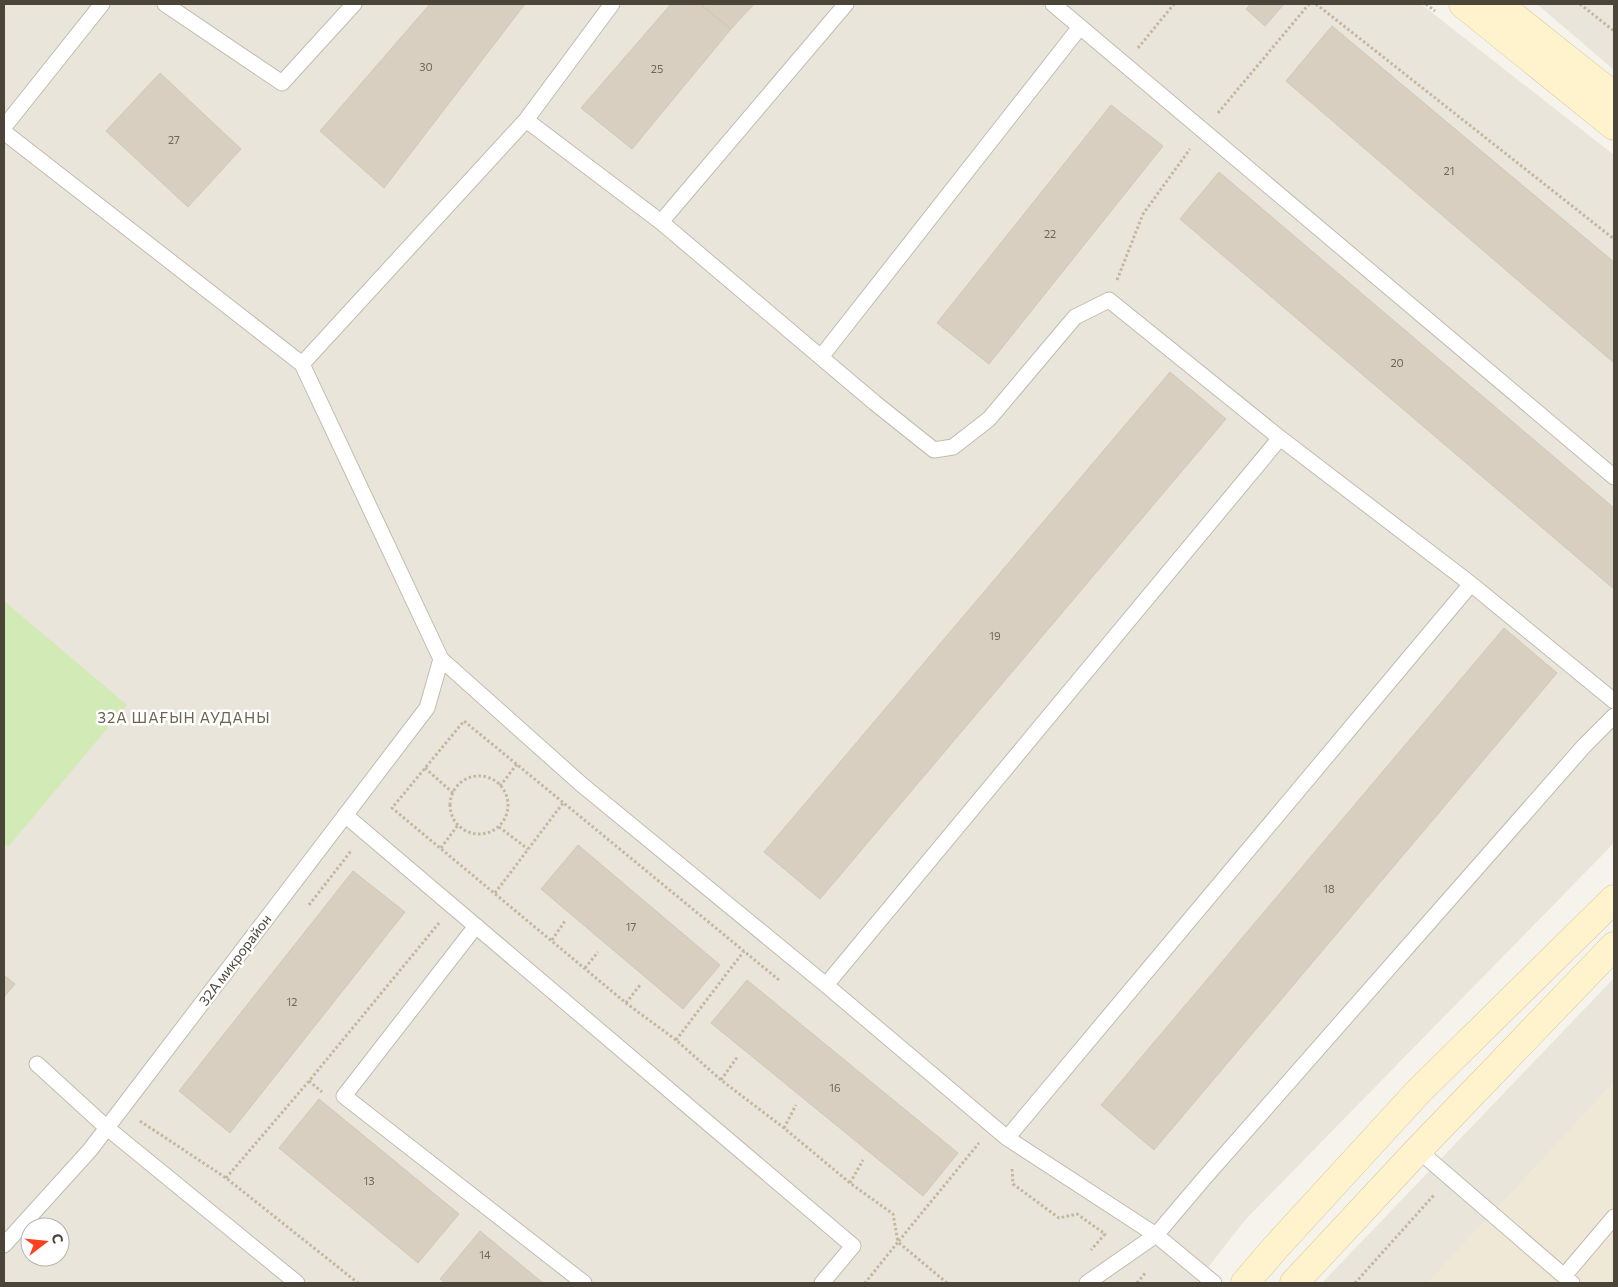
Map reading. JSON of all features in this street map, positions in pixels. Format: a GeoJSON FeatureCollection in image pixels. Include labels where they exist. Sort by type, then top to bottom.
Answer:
{"type":"FeatureCollection","features":[{"type":"Feature","properties":{"kind":"main road"},"geometry":{"type":"LineString","coordinates":[[1463,4],[1614,126]]}},
{"type":"Feature","properties":{"kind":"main road"},"geometry":{"type":"LineString","coordinates":[[1498,4],[1614,96]]}},
{"type":"Feature","properties":{"kind":"main road"},"geometry":{"type":"LineString","coordinates":[[1245,1283],[1418,1092],[1614,899]]}},
{"type":"Feature","properties":{"kind":"main road"},"geometry":{"type":"LineString","coordinates":[[1294,1283],[1418,1150],[1614,946]]}},
{"type":"Feature","properties":{"kind":"lane"},"geometry":{"type":"LineString","coordinates":[[4,128],[102,4]]}},
{"type":"Feature","properties":{"kind":"lane"},"geometry":{"type":"LineString","coordinates":[[165,4],[282,83],[354,4]]}},
{"type":"Feature","properties":{"kind":"lane"},"geometry":{"type":"LineString","coordinates":[[302,364],[526,120],[612,4]]}},
{"type":"Feature","properties":{"kind":"lane"},"geometry":{"type":"LineString","coordinates":[[661,222],[846,4]]}},
{"type":"Feature","properties":{"kind":"lane"},"geometry":{"type":"LineString","coordinates":[[1052,4],[1614,477]]}},
{"type":"Feature","properties":{"kind":"lane"},"geometry":{"type":"LineString","coordinates":[[821,357],[1080,27]]}},
{"type":"Feature","properties":{"kind":"lane"},"geometry":{"type":"LineString","coordinates":[[526,120],[661,222],[934,450],[953,447],[989,419],[1075,317],[1109,300],[1280,438],[1471,584],[1614,701]]}},
{"type":"Feature","properties":{"kind":"lane"},"geometry":{"type":"LineString","coordinates":[[4,132],[302,364],[441,659],[581,784],[826,985],[1007,1138],[1156,1235],[1214,1283]]}},
{"type":"Feature","properties":{"kind":"lane"},"geometry":{"type":"LineString","coordinates":[[826,985],[1280,438]]}},
{"type":"Feature","properties":{"kind":"lane"},"geometry":{"type":"LineString","coordinates":[[1007,1138],[1471,584]]}},
{"type":"Feature","properties":{"kind":"lane","name":"32А микрорайон"},"geometry":{"type":"LineString","coordinates":[[4,1245],[90,1150],[427,708],[441,659]]}},
{"type":"Feature","properties":{"kind":"lane"},"geometry":{"type":"LineString","coordinates":[[1087,1283],[1156,1235],[1584,746],[1614,716]]}},
{"type":"Feature","properties":{"kind":"lane"},"geometry":{"type":"LineString","coordinates":[[345,815],[853,1246],[822,1283]]}},
{"type":"Feature","properties":{"kind":"lane"},"geometry":{"type":"LineString","coordinates":[[476,926],[344,1096],[584,1283]]}},
{"type":"Feature","properties":{"kind":"lane"},"geometry":{"type":"LineString","coordinates":[[36,1064],[106,1127],[297,1283]]}},
{"type":"Feature","properties":{"kind":"lane"},"geometry":{"type":"LineString","coordinates":[[1418,1150],[1568,1280],[1614,1217]]}},
{"type":"Feature","properties":{"kind":"path"},"geometry":{"type":"LineString","coordinates":[[1124,64],[1174,4]]}},
{"type":"Feature","properties":{"kind":"path"},"geometry":{"type":"LineString","coordinates":[[1316,4],[1614,239]]}},
{"type":"Feature","properties":{"kind":"path"},"geometry":{"type":"LineString","coordinates":[[1580,4],[1614,31]]}},
{"type":"Feature","properties":{"kind":"path"},"geometry":{"type":"LineString","coordinates":[[495,893],[563,803],[464,721],[392,808],[626,1003],[676,1040],[721,1080],[784,1128],[850,1183],[893,1214],[898,1242],[947,1283]]}},
{"type":"Feature","properties":{"kind":"path"},"geometry":{"type":"LineString","coordinates":[[500,786],[517,764]]}},
{"type":"Feature","properties":{"kind":"path"},"geometry":{"type":"LineString","coordinates":[[425,768],[453,793]]}},
{"type":"Feature","properties":{"kind":"path"},"geometry":{"type":"LineString","coordinates":[[480,776],[491,779],[500,786],[506,796],[508,806],[505,818],[498,826],[489,833],[478,834],[467,832],[458,825],[452,815],[450,804],[453,793],[460,784],[469,778],[480,776]]}},
{"type":"Feature","properties":{"kind":"path"},"geometry":{"type":"LineString","coordinates":[[441,848],[458,825]]}},
{"type":"Feature","properties":{"kind":"path"},"geometry":{"type":"LineString","coordinates":[[498,826],[528,849]]}},
{"type":"Feature","properties":{"kind":"path"},"geometry":{"type":"LineString","coordinates":[[305,910],[365,833]]}},
{"type":"Feature","properties":{"kind":"path"},"geometry":{"type":"LineString","coordinates":[[226,1178],[443,919]]}},
{"type":"Feature","properties":{"kind":"path"},"geometry":{"type":"LineString","coordinates":[[552,940],[565,921]]}},
{"type":"Feature","properties":{"kind":"path"},"geometry":{"type":"LineString","coordinates":[[676,1040],[744,951]]}},
{"type":"Feature","properties":{"kind":"path"},"geometry":{"type":"LineString","coordinates":[[585,968],[598,952]]}},
{"type":"Feature","properties":{"kind":"path"},"geometry":{"type":"LineString","coordinates":[[626,1003],[640,985]]}},
{"type":"Feature","properties":{"kind":"path"},"geometry":{"type":"LineString","coordinates":[[721,1080],[738,1056]]}},
{"type":"Feature","properties":{"kind":"path"},"geometry":{"type":"LineString","coordinates":[[784,1128],[796,1105]]}},
{"type":"Feature","properties":{"kind":"path"},"geometry":{"type":"LineString","coordinates":[[140,1120],[226,1178],[358,1283]]}},
{"type":"Feature","properties":{"kind":"path"},"geometry":{"type":"LineString","coordinates":[[865,1283],[980,1143]]}},
{"type":"Feature","properties":{"kind":"path"},"geometry":{"type":"LineString","coordinates":[[850,1183],[863,1160]]}},
{"type":"Feature","properties":{"kind":"path"},"geometry":{"type":"LineString","coordinates":[[1011,1164],[1013,1184],[1059,1218],[1077,1214],[1105,1234],[1086,1255]]}},
{"type":"Feature","properties":{"kind":"path"},"geometry":{"type":"LineString","coordinates":[[1355,1283],[1450,1178]]}},
{"type":"Feature","properties":{"kind":"shaded area","name":"32А ШАҒЫН АУДАНЫ"},"geometry":{"type":"Polygon","coordinates":[[[4,4],[1421,4],[1614,155],[1614,843],[1245,1220],[1196,1283],[4,1283],[4,4]]]}},
{"type":"Feature","properties":{"kind":"shaded area"},"geometry":{"type":"Polygon","coordinates":[[[1537,4],[1614,4],[1614,70],[1537,4]]]}},
{"type":"Feature","properties":{"kind":"shaded area"},"geometry":{"type":"Polygon","coordinates":[[[1614,978],[1614,1283],[1322,1283],[1614,978]]]}},
{"type":"Feature","properties":{"kind":"shaded area"},"geometry":{"type":"Polygon","coordinates":[[[1614,1082],[1614,1283],[1427,1283],[1614,1082]]]}},
{"type":"Feature","properties":{"kind":"green space"},"geometry":{"type":"Polygon","coordinates":[[[4,601],[127,705],[8,847],[4,843],[4,601]]]}},
{"type":"Feature","properties":{"kind":"building"},"geometry":{"type":"Polygon","coordinates":[[[430,4],[525,4],[384,188],[320,131],[430,4]]]}},
{"type":"Feature","properties":{"kind":"building"},"geometry":{"type":"Polygon","coordinates":[[[671,4],[700,4],[731,29],[632,149],[581,108],[671,4]]]}},
{"type":"Feature","properties":{"kind":"building"},"geometry":{"type":"Polygon","coordinates":[[[700,4],[754,4],[731,29],[700,4]]]}},
{"type":"Feature","properties":{"kind":"building"},"geometry":{"type":"Polygon","coordinates":[[[1251,4],[1284,4],[1265,26],[1246,9],[1251,4]]]}},
{"type":"Feature","properties":{"kind":"building"},"geometry":{"type":"Polygon","coordinates":[[[1332,26],[1614,262],[1614,363],[1286,81],[1332,26]]]}},
{"type":"Feature","properties":{"kind":"building"},"geometry":{"type":"Polygon","coordinates":[[[160,73],[241,149],[188,207],[106,131],[160,73]]]}},
{"type":"Feature","properties":{"kind":"building"},"geometry":{"type":"Polygon","coordinates":[[[1111,105],[1163,146],[989,364],[937,323],[1111,105]]]}},
{"type":"Feature","properties":{"kind":"building"},"geometry":{"type":"Polygon","coordinates":[[[1219,172],[1614,508],[1614,589],[1180,219],[1219,172]]]}},
{"type":"Feature","properties":{"kind":"building"},"geometry":{"type":"Polygon","coordinates":[[[1170,372],[1226,419],[820,899],[764,852],[1170,372]]]}},
{"type":"Feature","properties":{"kind":"building"},"geometry":{"type":"Polygon","coordinates":[[[1504,628],[1557,673],[1154,1150],[1101,1105],[1504,628]]]}},
{"type":"Feature","properties":{"kind":"building"},"geometry":{"type":"Polygon","coordinates":[[[578,845],[720,965],[683,1009],[541,889],[578,845]]]}},
{"type":"Feature","properties":{"kind":"building"},"geometry":{"type":"Polygon","coordinates":[[[353,871],[405,912],[230,1133],[179,1091],[353,871]]]}},
{"type":"Feature","properties":{"kind":"building"},"geometry":{"type":"Polygon","coordinates":[[[4,975],[15,984],[4,997],[4,975]]]}},
{"type":"Feature","properties":{"kind":"building"},"geometry":{"type":"Polygon","coordinates":[[[747,980],[958,1153],[923,1196],[711,1023],[747,980]]]}},
{"type":"Feature","properties":{"kind":"building"},"geometry":{"type":"Polygon","coordinates":[[[319,1099],[459,1214],[418,1263],[279,1148],[319,1099]]]}},
{"type":"Feature","properties":{"kind":"building"},"geometry":{"type":"Polygon","coordinates":[[[480,1231],[543,1283],[445,1283],[440,1279],[480,1231]]]}},
{"type":"Feature","properties":{"kind":"district","name":"32А ШАҒЫН АУДАНЫ"},"geometry":{"type":"Point","coordinates":[184,718]}}]}
